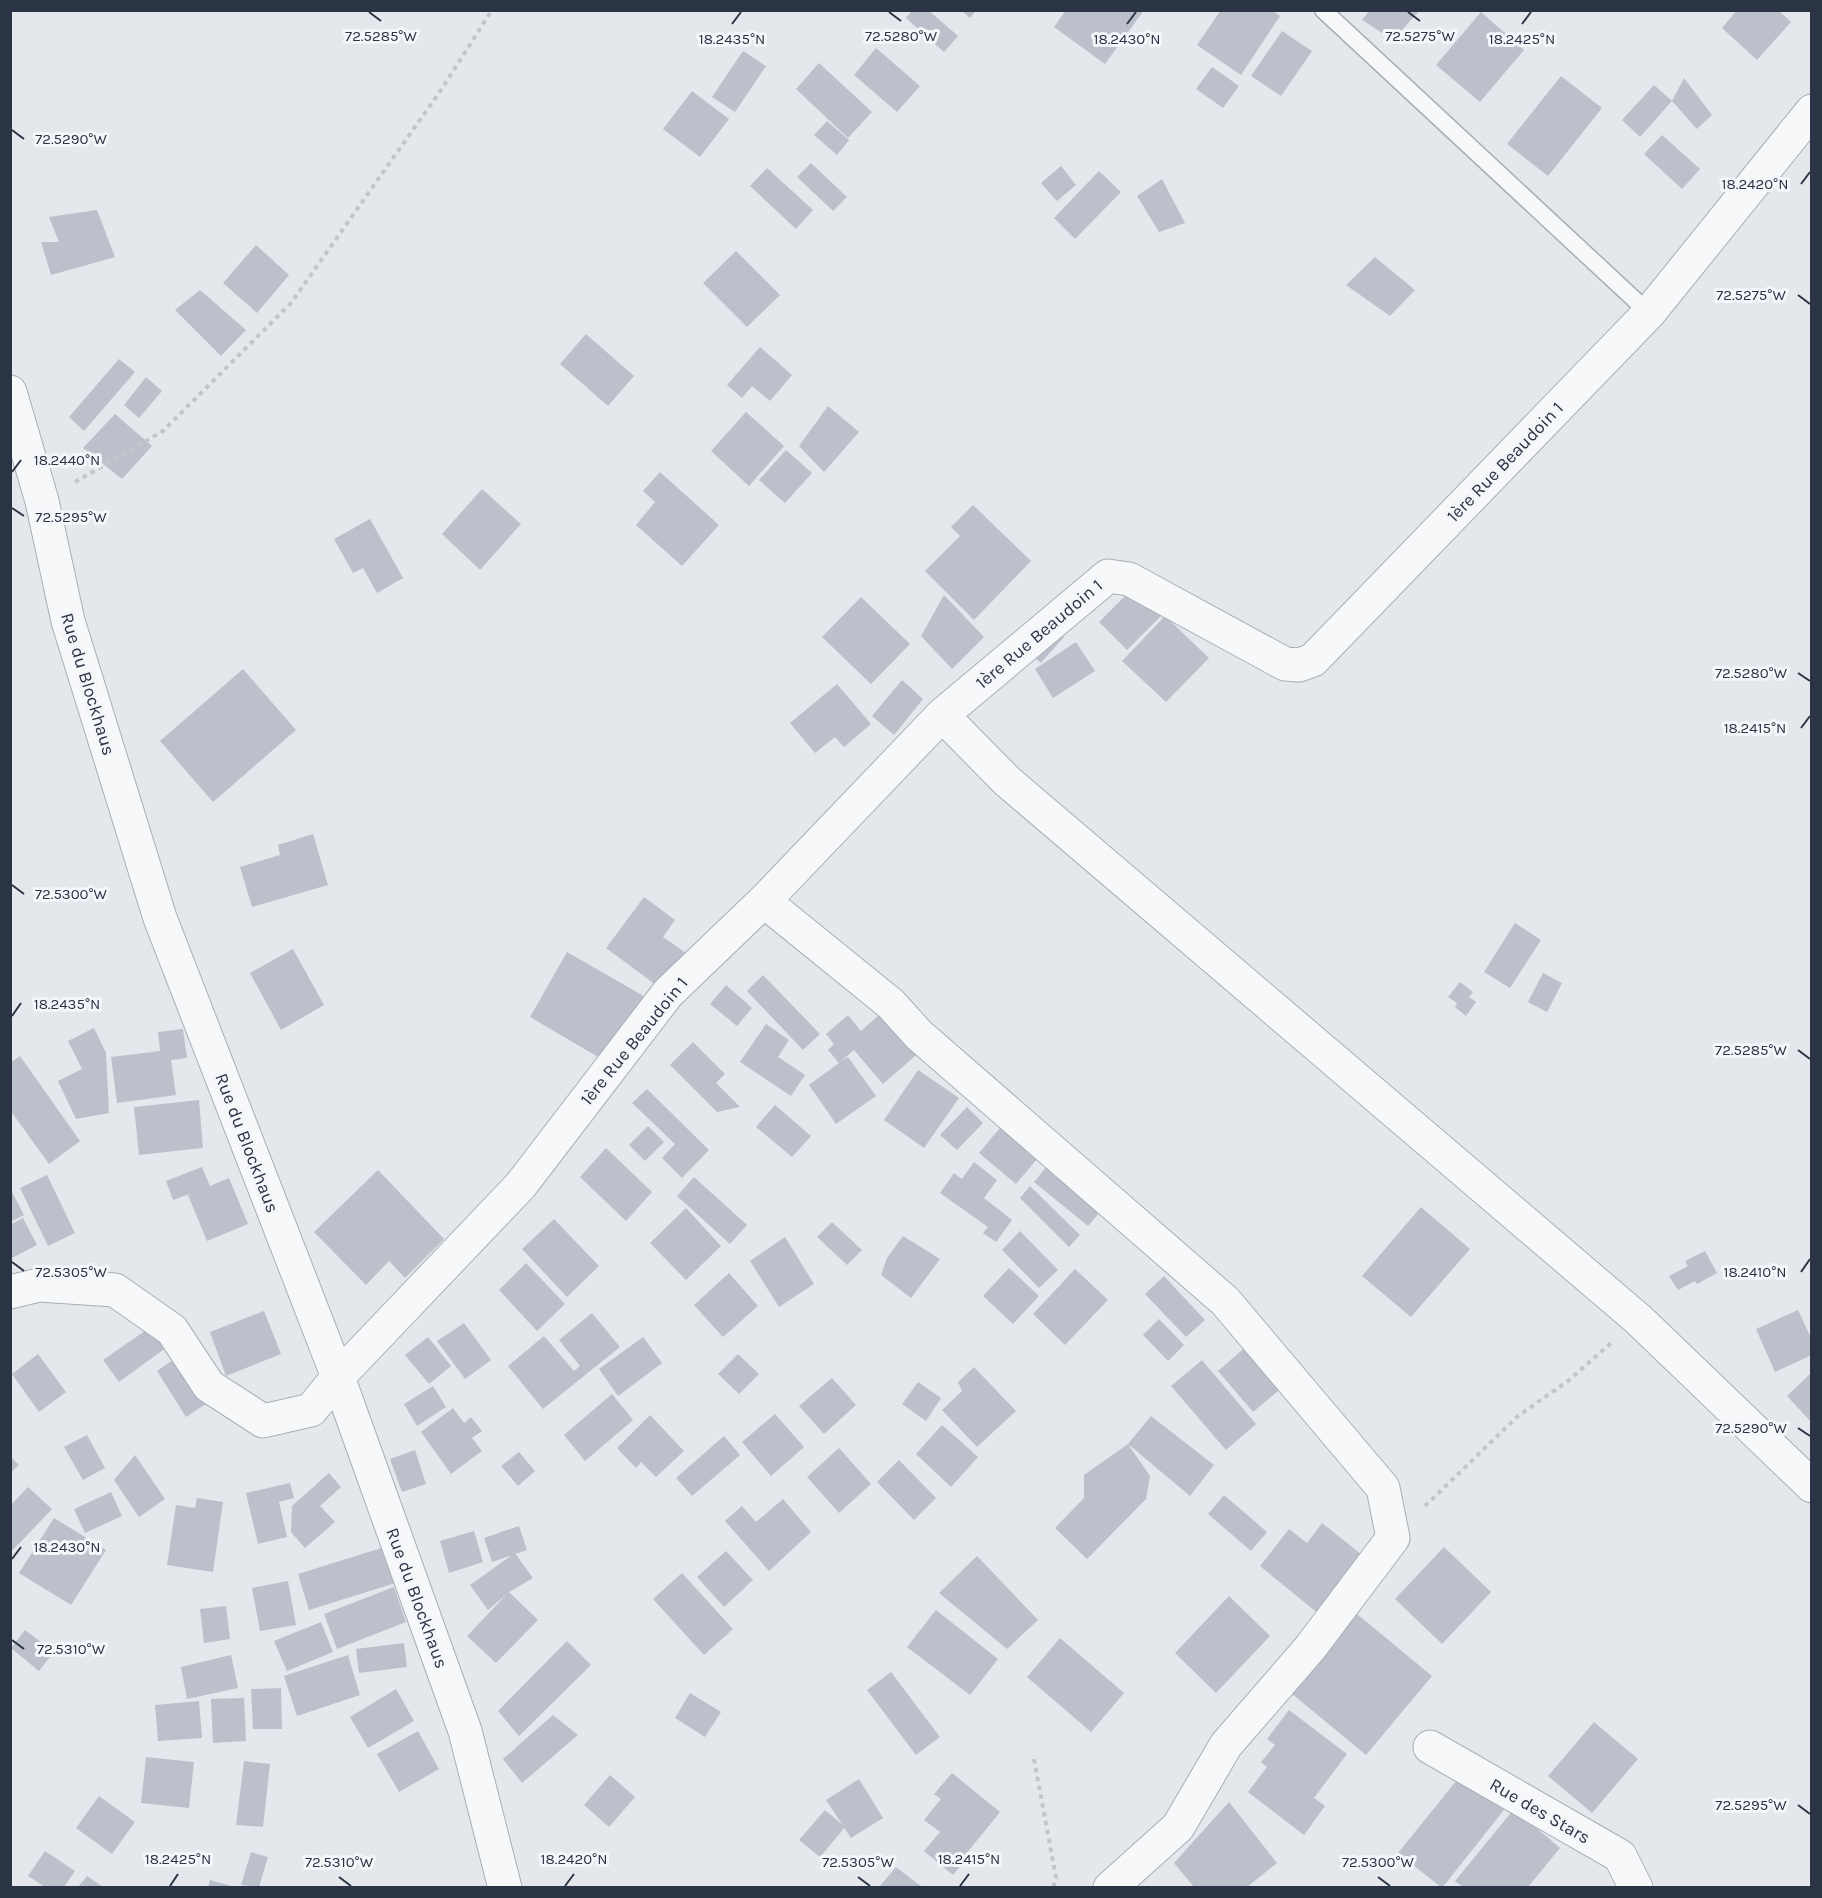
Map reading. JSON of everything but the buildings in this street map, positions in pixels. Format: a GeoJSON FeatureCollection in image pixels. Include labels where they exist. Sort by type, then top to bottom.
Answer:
{"type":"FeatureCollection","features":[{"type":"Feature","properties":{"kind":"street","name":"1ère Rue Beaudoin 1"},"geometry":{"type":"LineString","coordinates":[[10,1292],[39,1285],[115,1290],[172,1329],[209,1386],[263,1421],[311,1410],[338,1377],[521,1185],[668,993],[764,901],[942,715],[1108,576],[1119,575],[1129,579],[1285,664],[1299,665],[1313,660],[1649,313],[1812,111]]}},
{"type":"Feature","properties":{"kind":"street","name":"Rue du Blockhaus"},"geometry":{"type":"LineString","coordinates":[[10,393],[42,501],[68,621],[160,918],[338,1377],[465,1731],[505,1887]]}},
{"type":"Feature","properties":{"kind":"street"},"geometry":{"type":"LineString","coordinates":[[942,715],[1007,781],[1638,1319],[1812,1486]]}},
{"type":"Feature","properties":{"kind":"street"},"geometry":{"type":"LineString","coordinates":[[764,901],[891,1004],[918,1035],[1225,1301],[1383,1488],[1393,1538],[1310,1648],[1226,1745],[1178,1827],[1110,1887]]}},
{"type":"Feature","properties":{"kind":"street","name":"Rue des Stars"},"geometry":{"type":"LineString","coordinates":[[1430,1747],[1620,1856],[1636,1887]]}},
{"type":"Feature","properties":{"kind":"lane"},"geometry":{"type":"LineString","coordinates":[[1323,10],[1649,313]]}},
{"type":"Feature","properties":{"kind":"path"},"geometry":{"type":"LineString","coordinates":[[42,501],[163,431],[291,303],[441,90],[492,10]]}},
{"type":"Feature","properties":{"kind":"path"},"geometry":{"type":"LineString","coordinates":[[1393,1538],[1518,1416],[1568,1381],[1638,1319]]}},
{"type":"Feature","properties":{"kind":"path"},"geometry":{"type":"LineString","coordinates":[[1034,1759],[1056,1878],[1053,1887]]}}]}
